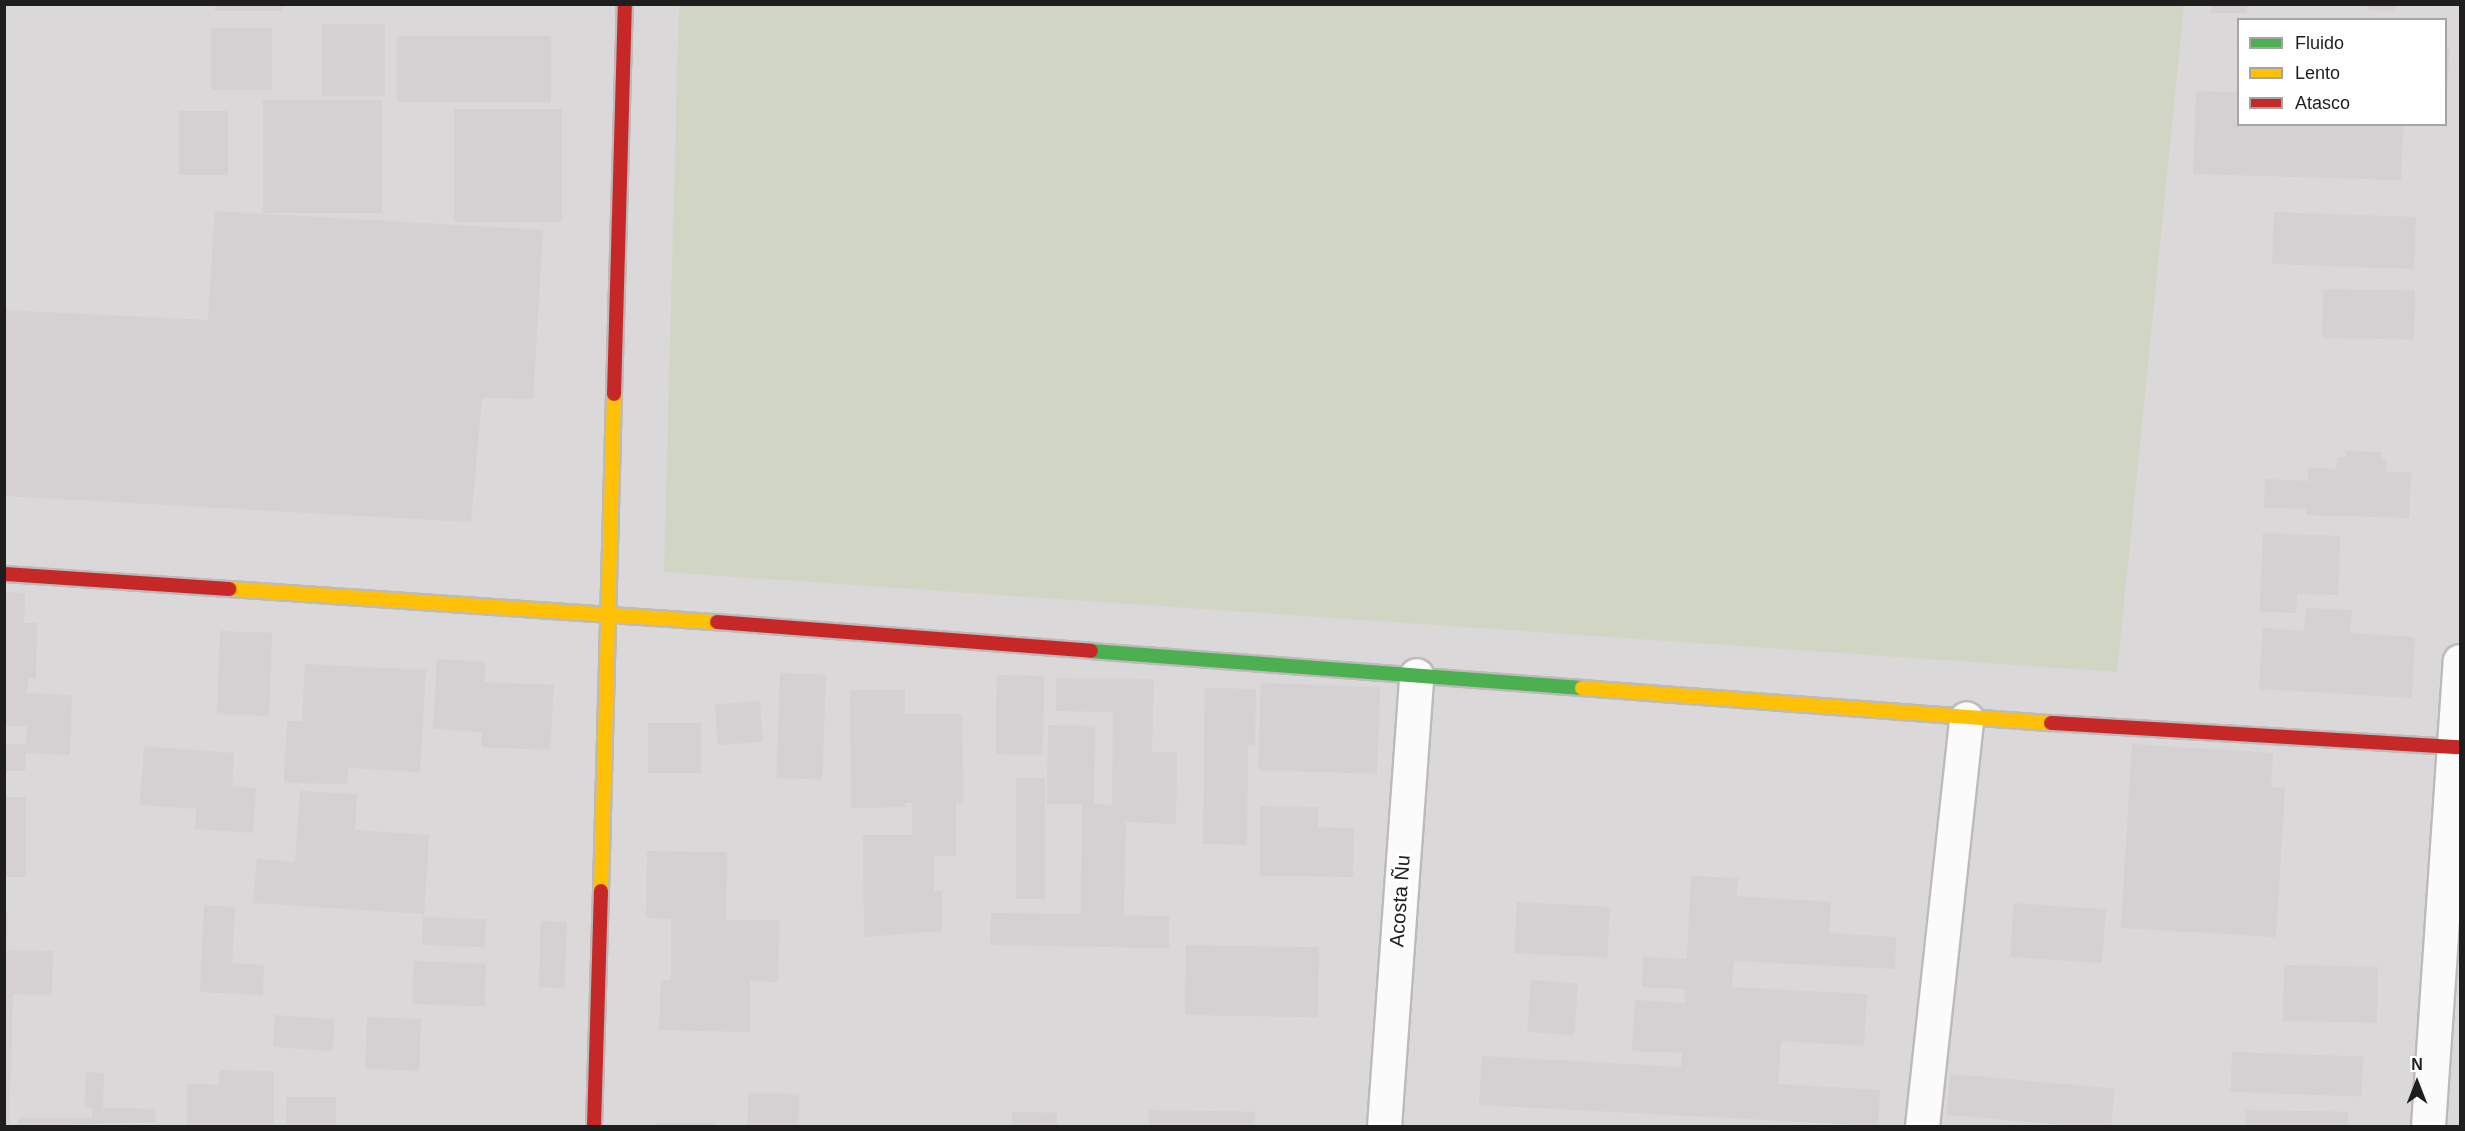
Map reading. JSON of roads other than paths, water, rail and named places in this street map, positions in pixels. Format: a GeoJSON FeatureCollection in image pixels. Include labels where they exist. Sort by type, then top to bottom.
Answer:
{"type":"FeatureCollection","features":[{"type":"Feature","properties":{"kind":"street"},"geometry":{"type":"LineString","coordinates":[[594,1126],[605,613],[625,4]]}},
{"type":"Feature","properties":{"kind":"street"},"geometry":{"type":"LineString","coordinates":[[4,574],[605,613],[1966,718],[2457,747]]}},
{"type":"Feature","properties":{"kind":"street"},"geometry":{"type":"LineString","coordinates":[[2428,1126],[2457,747],[2460,661]]}},
{"type":"Feature","properties":{"kind":"street","name":"Acosta Ñu"},"geometry":{"type":"LineString","coordinates":[[1384,1126],[1416,675]]}},
{"type":"Feature","properties":{"kind":"street"},"geometry":{"type":"LineString","coordinates":[[1922,1126],[1966,718]]}}]}
